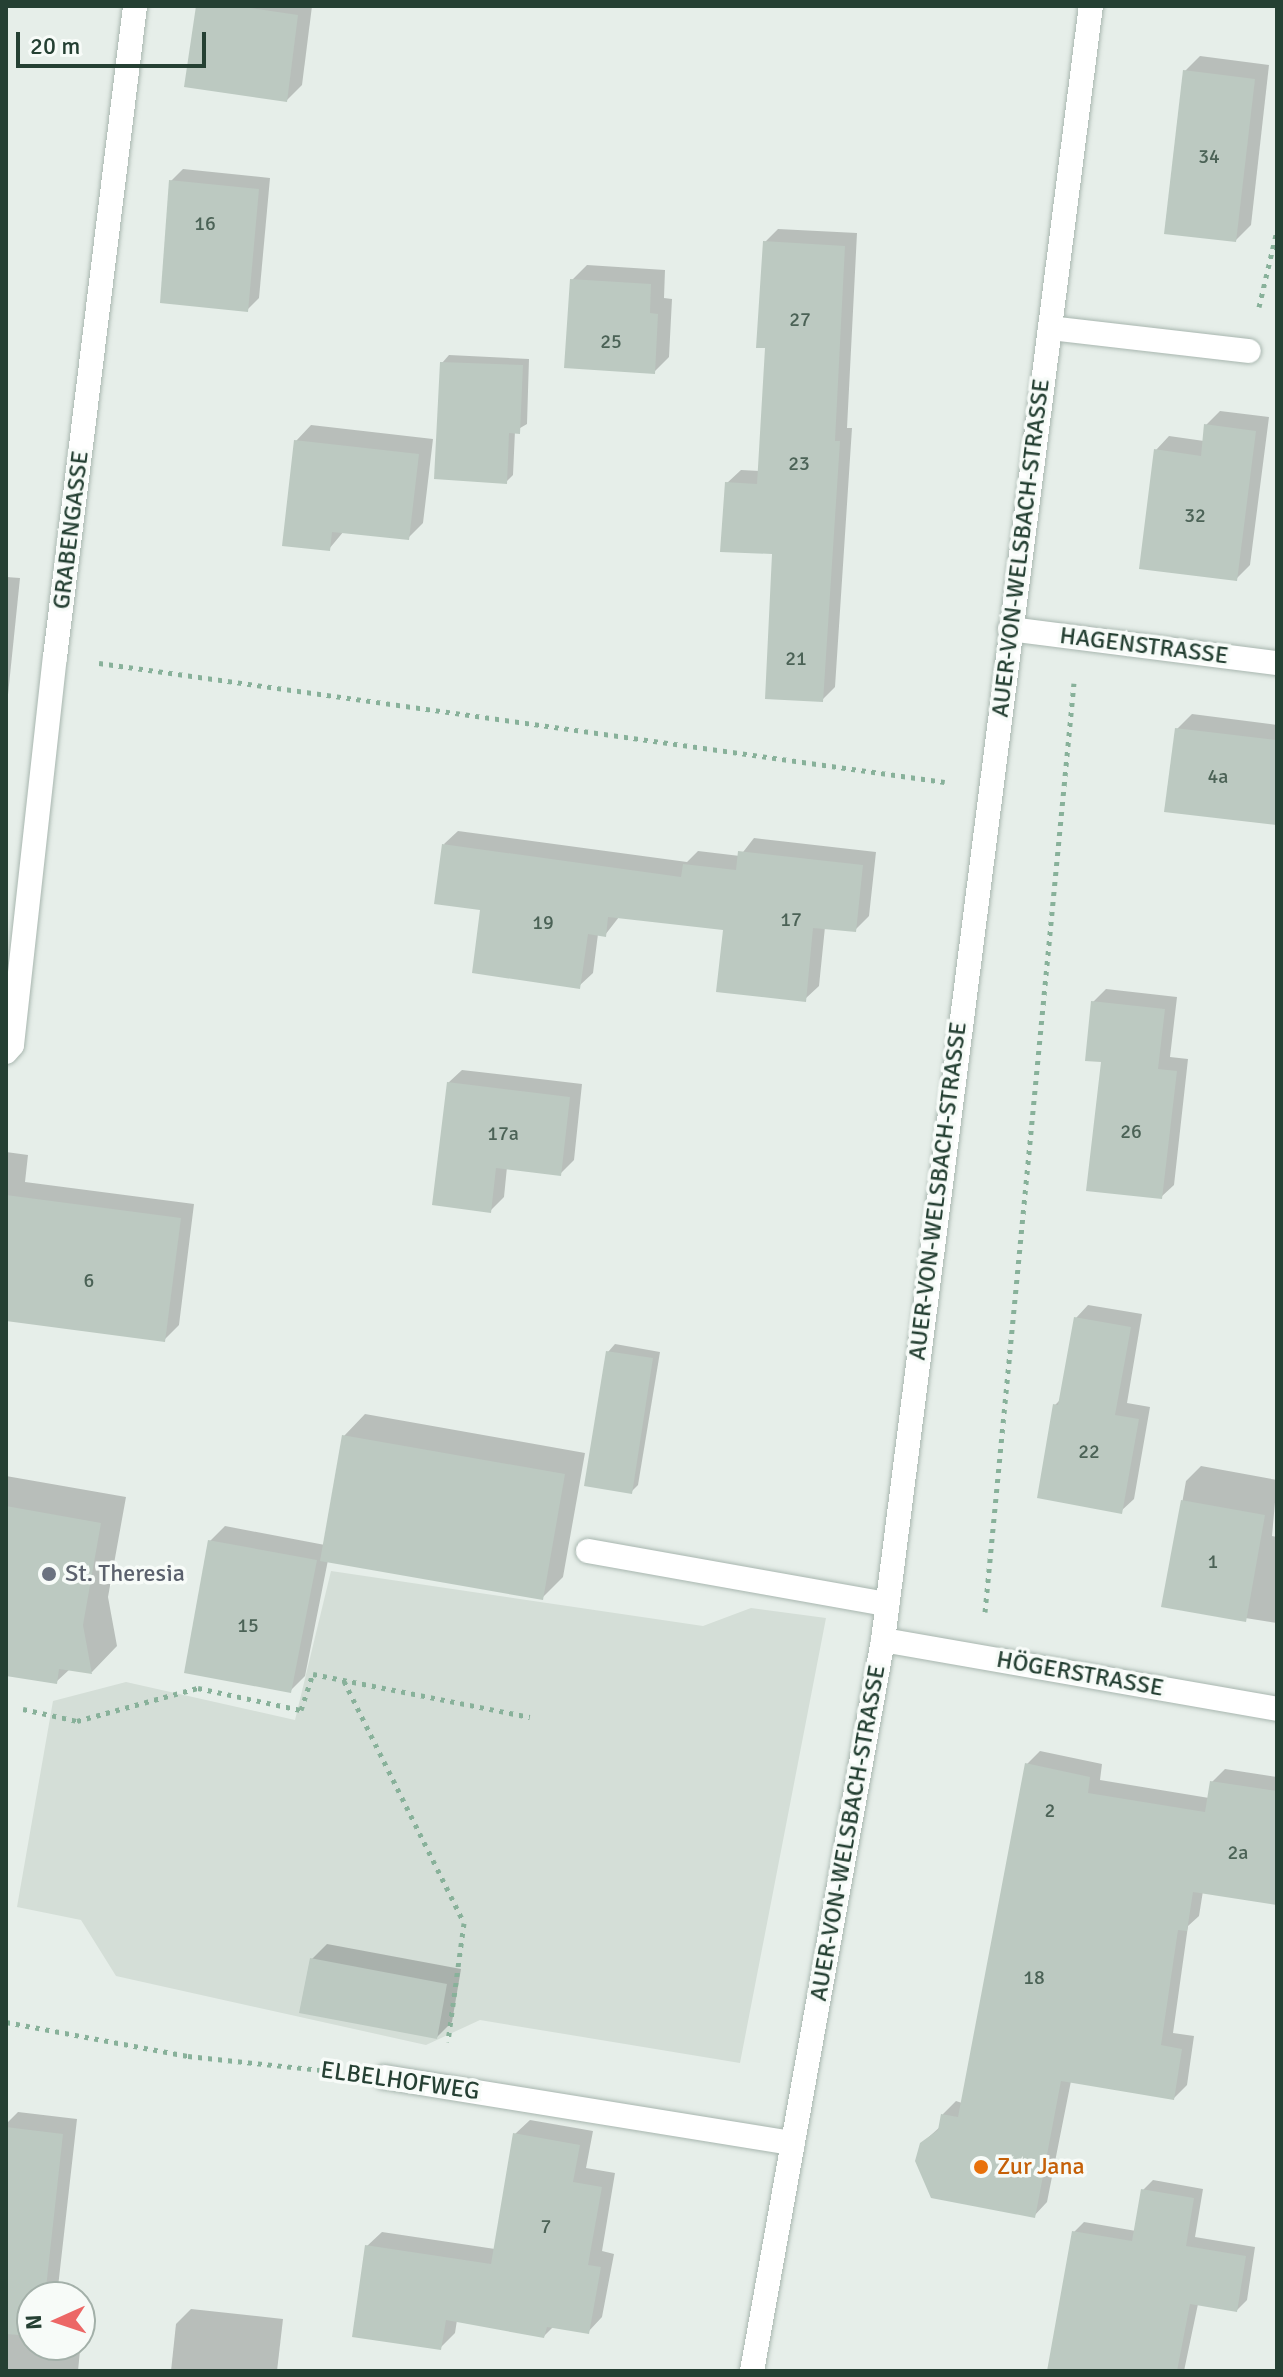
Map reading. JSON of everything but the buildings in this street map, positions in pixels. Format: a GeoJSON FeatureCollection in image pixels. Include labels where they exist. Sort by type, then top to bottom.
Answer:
{"type":"FeatureCollection","features":[{"type":"Feature","properties":{"kind":"street","name":"GRABENGASSE"},"geometry":{"type":"LineString","coordinates":[[6,1052],[12,1045],[55,657],[135,6]]}},
{"type":"Feature","properties":{"kind":"street","name":"AUER-VON-WELSBACH-STRASSE"},"geometry":{"type":"LineString","coordinates":[[752,2371],[883,1640],[1091,6]]}},
{"type":"Feature","properties":{"kind":"street"},"geometry":{"type":"LineString","coordinates":[[1050,328],[1249,351]]}},
{"type":"Feature","properties":{"kind":"street","name":"HAGENSTRASSE"},"geometry":{"type":"LineString","coordinates":[[1010,629],[1277,663]]}},
{"type":"Feature","properties":{"kind":"street"},"geometry":{"type":"LineString","coordinates":[[588,1551],[887,1604]]}},
{"type":"Feature","properties":{"kind":"street","name":"HÖGERSTRASSE"},"geometry":{"type":"LineString","coordinates":[[883,1640],[1277,1709]]}},
{"type":"Feature","properties":{"kind":"street","name":"ELBELHOFWEG"},"geometry":{"type":"LineString","coordinates":[[384,2077],[793,2143]]}},
{"type":"Feature","properties":{"kind":"path"},"geometry":{"type":"LineString","coordinates":[[1249,351],[1277,230]]}},
{"type":"Feature","properties":{"kind":"path"},"geometry":{"type":"LineString","coordinates":[[981,1657],[1079,638]]}},
{"type":"Feature","properties":{"kind":"path"},"geometry":{"type":"LineString","coordinates":[[55,657],[989,789]]}},
{"type":"Feature","properties":{"kind":"path"},"geometry":{"type":"LineString","coordinates":[[23,1709],[77,1721],[198,1688],[301,1710],[313,1674],[530,1717]]}},
{"type":"Feature","properties":{"kind":"path"},"geometry":{"type":"LineString","coordinates":[[343,1680],[464,1923],[442,2086]]}},
{"type":"Feature","properties":{"kind":"path","name":"ELBELHOFWEG"},"geometry":{"type":"LineString","coordinates":[[6,2022],[188,2056],[384,2077]]}},
{"type":"Feature","properties":{"kind":"shaded area"},"geometry":{"type":"Polygon","coordinates":[[[331,1571],[703,1626],[751,1608],[826,1618],[740,2063],[480,2020],[426,2045],[116,1976],[81,1920],[17,1907],[53,1701],[126,1682],[295,1720],[331,1571]]]}},
{"type":"Feature","properties":{"kind":"place","name":"St. Theresia"},"geometry":{"type":"Point","coordinates":[49,1574]}},
{"type":"Feature","properties":{"kind":"place","name":"Zur Jana"},"geometry":{"type":"Point","coordinates":[981,2167]}}]}
